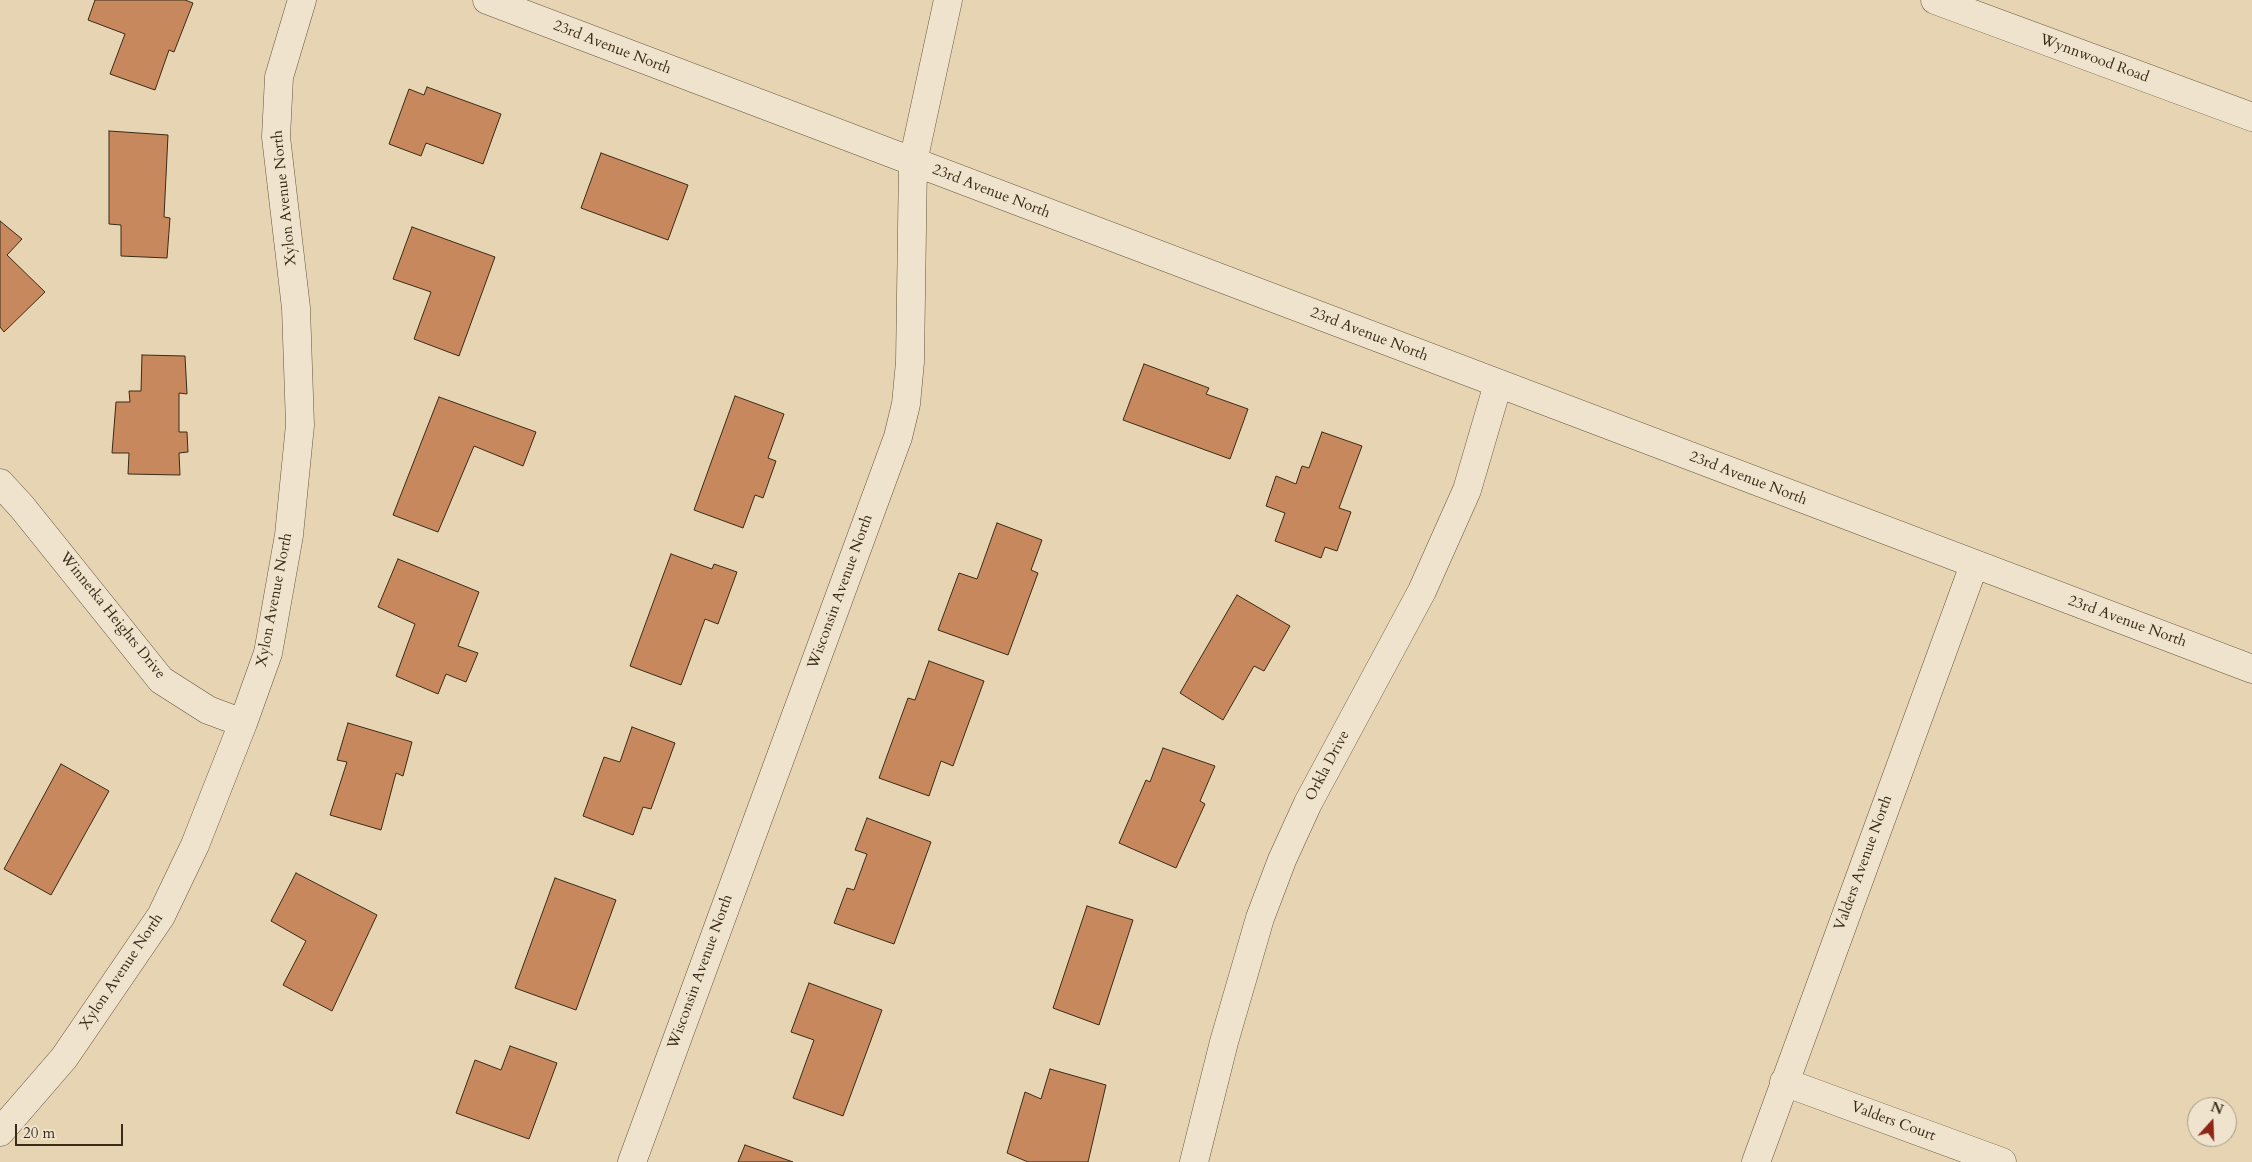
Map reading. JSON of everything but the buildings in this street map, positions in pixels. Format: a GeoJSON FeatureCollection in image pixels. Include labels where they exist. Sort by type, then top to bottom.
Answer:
{"type":"FeatureCollection","features":[{"type":"Feature","properties":{"kind":"street","name":"Xylon Avenue North"},"geometry":{"type":"LineString","coordinates":[[0,1132],[64,1058],[161,916],[195,845],[268,654],[289,535],[300,424],[296,308],[276,137],[279,77],[302,0]]}},
{"type":"Feature","properties":{"kind":"street","name":"23rd Avenue North"},"geometry":{"type":"LineString","coordinates":[[487,0],[2252,669]]}},
{"type":"Feature","properties":{"kind":"street","name":"Wisconsin Avenue North"},"geometry":{"type":"LineString","coordinates":[[632,1162],[898,437],[906,404],[910,362],[913,162],[948,0]]}},
{"type":"Feature","properties":{"kind":"street","name":"Wynnwood Road"},"geometry":{"type":"LineString","coordinates":[[1935,0],[2252,117]]}},
{"type":"Feature","properties":{"kind":"street","name":"Orkla Drive"},"geometry":{"type":"LineString","coordinates":[[1194,1162],[1230,1023],[1260,918],[1282,860],[1308,804],[1422,591],[1466,490],[1498,384]]}},
{"type":"Feature","properties":{"kind":"street","name":"Winnetka Heights Drive"},"geometry":{"type":"LineString","coordinates":[[0,483],[22,507],[161,680],[208,710],[243,723]]}},
{"type":"Feature","properties":{"kind":"street","name":"Valders Avenue North"},"geometry":{"type":"LineString","coordinates":[[1756,1162],[1974,565]]}},
{"type":"Feature","properties":{"kind":"street","name":"Valders Court"},"geometry":{"type":"LineString","coordinates":[[1784,1082],[2002,1162]]}}]}
